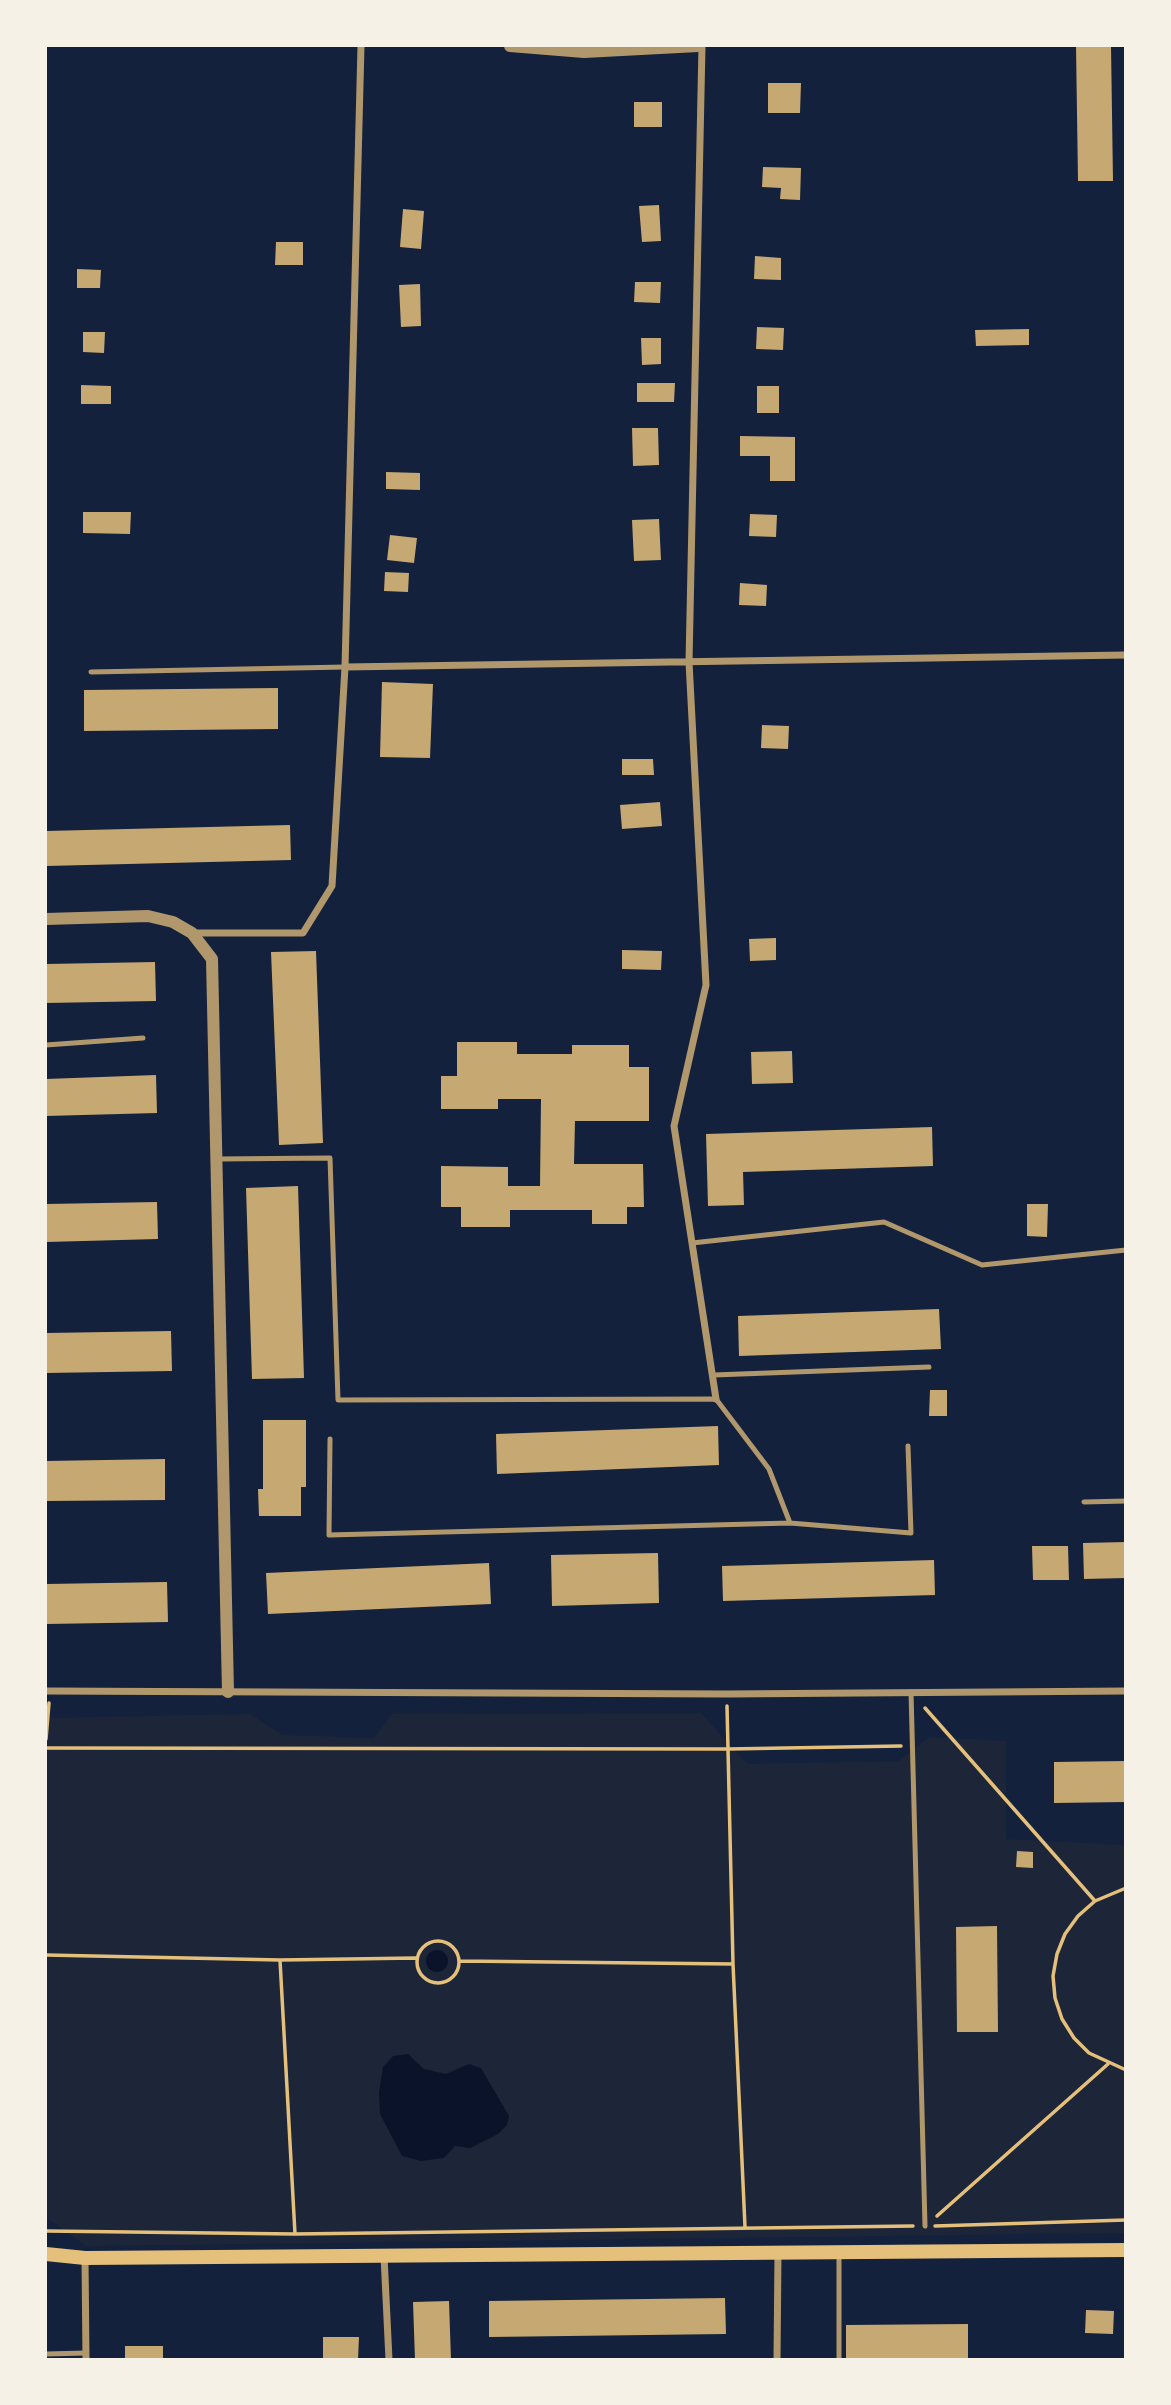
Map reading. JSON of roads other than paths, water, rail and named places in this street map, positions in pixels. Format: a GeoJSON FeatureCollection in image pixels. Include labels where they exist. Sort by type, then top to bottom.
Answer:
{"type":"FeatureCollection","features":[{"type":"Feature","properties":{"kind":"main road"},"geometry":{"type":"LineString","coordinates":[[46,2254],[85,2258],[1125,2250]]}},
{"type":"Feature","properties":{"kind":"street"},"geometry":{"type":"LineString","coordinates":[[192,933],[303,933],[332,886],[345,667],[361,46]]}},
{"type":"Feature","properties":{"kind":"street"},"geometry":{"type":"LineString","coordinates":[[510,46],[584,52],[700,46],[689,662],[706,985],[674,1126],[716,1399]]}},
{"type":"Feature","properties":{"kind":"street"},"geometry":{"type":"LineString","coordinates":[[345,667],[1125,655]]}},
{"type":"Feature","properties":{"kind":"street"},"geometry":{"type":"LineString","coordinates":[[46,919],[148,916],[173,922],[192,933],[212,959],[228,1692]]}},
{"type":"Feature","properties":{"kind":"street"},"geometry":{"type":"LineString","coordinates":[[48,1691],[727,1694],[1125,1691]]}},
{"type":"Feature","properties":{"kind":"street"},"geometry":{"type":"LineString","coordinates":[[777,2360],[778,2253]]}},
{"type":"Feature","properties":{"kind":"street"},"geometry":{"type":"LineString","coordinates":[[384,2256],[389,2360]]}},
{"type":"Feature","properties":{"kind":"street"},"geometry":{"type":"LineString","coordinates":[[85,2258],[86,2356]]}},
{"type":"Feature","properties":{"kind":"lane"},"geometry":{"type":"LineString","coordinates":[[91,672],[345,667]]}},
{"type":"Feature","properties":{"kind":"lane"},"geometry":{"type":"LineString","coordinates":[[46,1045],[143,1038]]}},
{"type":"Feature","properties":{"kind":"lane"},"geometry":{"type":"LineString","coordinates":[[216,1159],[330,1158],[338,1400],[716,1399],[769,1469],[790,1523]]}},
{"type":"Feature","properties":{"kind":"lane"},"geometry":{"type":"LineString","coordinates":[[692,1243],[884,1222],[982,1265],[1125,1250]]}},
{"type":"Feature","properties":{"kind":"lane"},"geometry":{"type":"LineString","coordinates":[[714,1375],[929,1367]]}},
{"type":"Feature","properties":{"kind":"lane"},"geometry":{"type":"LineString","coordinates":[[330,1439],[329,1535],[790,1523],[911,1533],[908,1446]]}},
{"type":"Feature","properties":{"kind":"lane"},"geometry":{"type":"LineString","coordinates":[[1084,1502],[1125,1501]]}},
{"type":"Feature","properties":{"kind":"lane"},"geometry":{"type":"LineString","coordinates":[[911,1692],[925,2226]]}},
{"type":"Feature","properties":{"kind":"lane"},"geometry":{"type":"LineString","coordinates":[[839,2252],[839,2360]]}},
{"type":"Feature","properties":{"kind":"lane"},"geometry":{"type":"LineString","coordinates":[[46,2354],[86,2356]]}}]}
